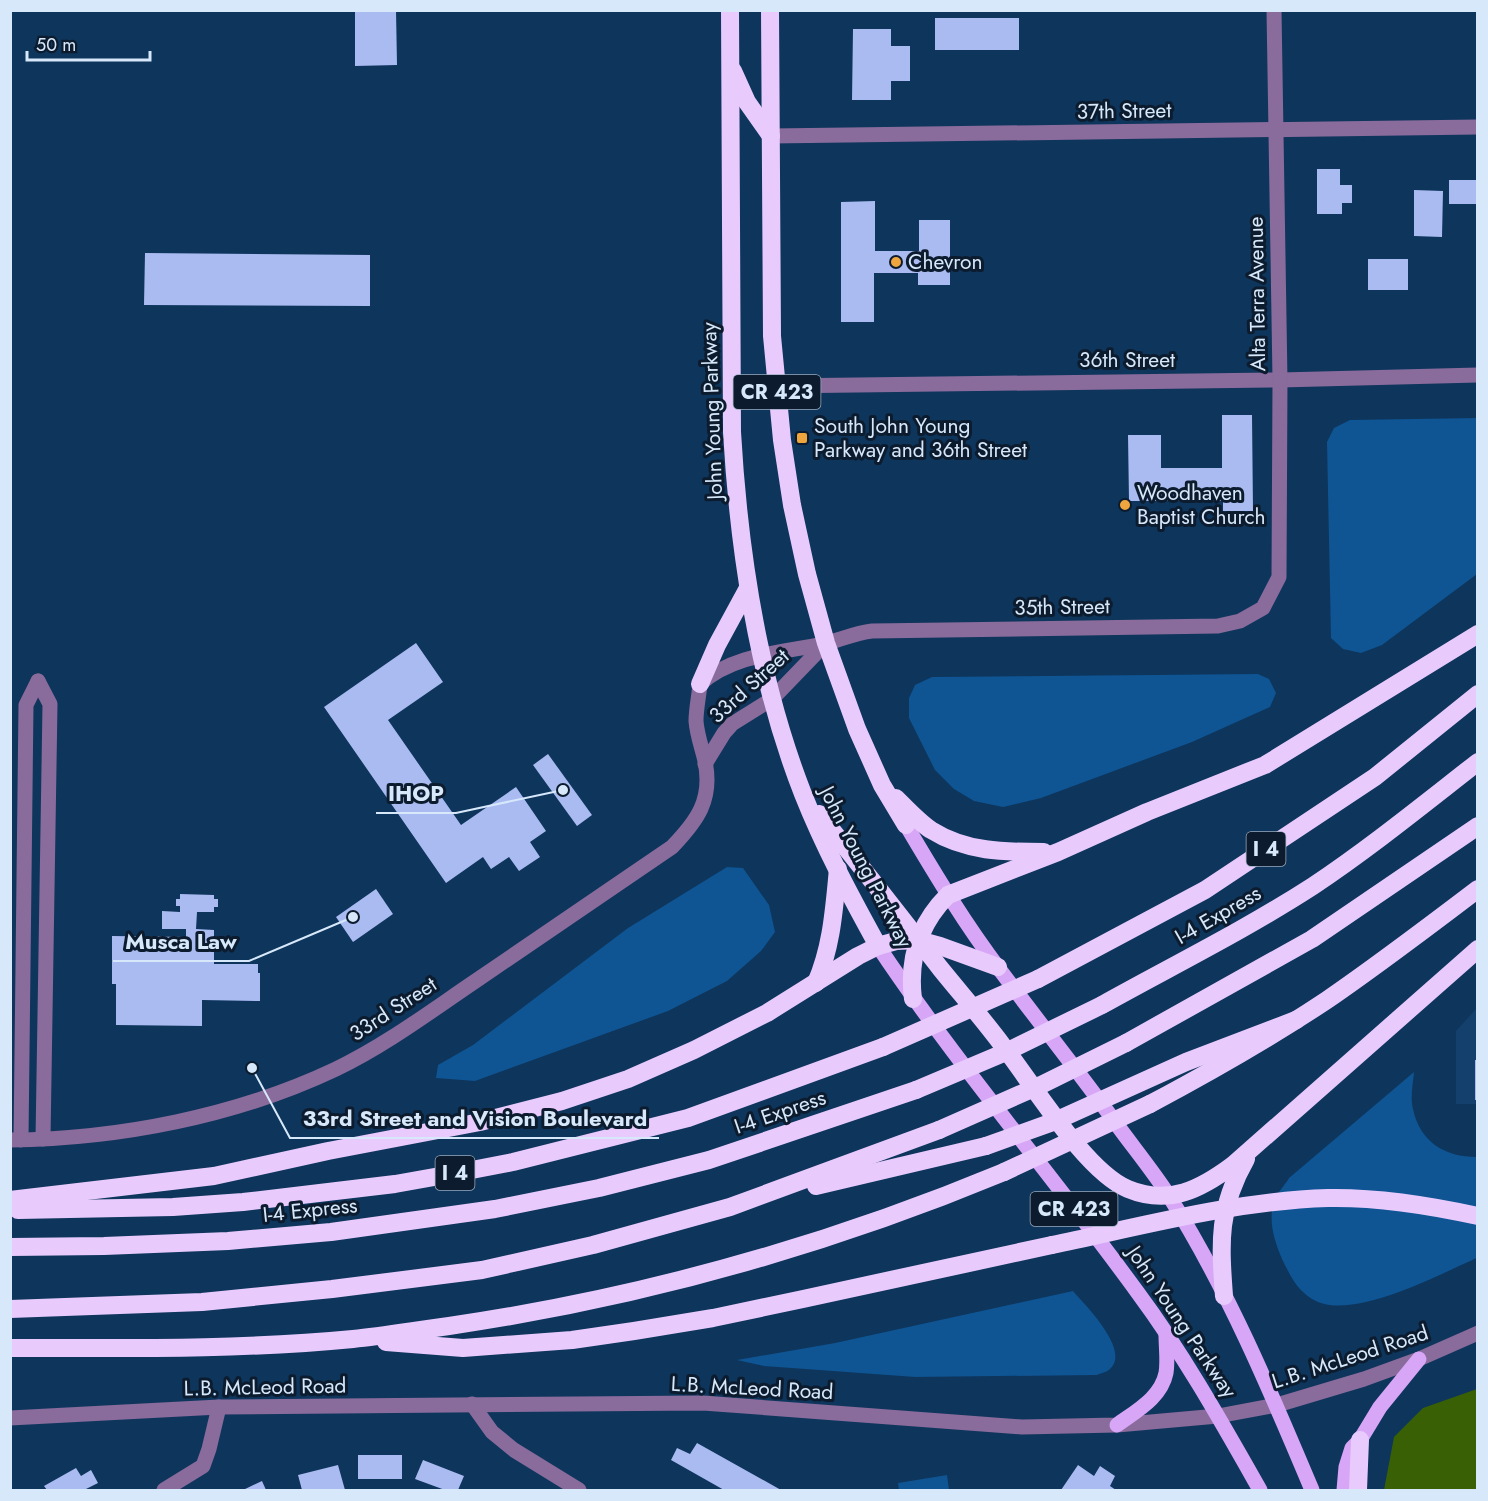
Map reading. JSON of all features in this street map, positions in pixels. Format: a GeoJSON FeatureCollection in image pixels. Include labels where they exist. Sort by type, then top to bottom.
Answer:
{"type":"FeatureCollection","features":[{"type":"Feature","properties":{"kind":"highway","name":"John Young Parkway"},"geometry":{"type":"LineString","coordinates":[[730,10],[732,432],[736,492],[748,588],[772,699],[803,793],[838,869],[878,946]]}},
{"type":"Feature","properties":{"kind":"highway","name":"John Young Parkway"},"geometry":{"type":"LineString","coordinates":[[770,10],[772,336],[782,440],[792,505],[807,574],[826,643],[857,729],[882,785],[906,825]]}},
{"type":"Feature","properties":{"kind":"highway"},"geometry":{"type":"LineString","coordinates":[[730,63],[747,102],[771,136]]}},
{"type":"Feature","properties":{"kind":"highway"},"geometry":{"type":"LineString","coordinates":[[700,684],[717,645],[748,588]]}},
{"type":"Feature","properties":{"kind":"highway"},"geometry":{"type":"LineString","coordinates":[[913,999],[910,979],[912,959],[918,940],[935,908],[948,895],[1058,852],[1147,812],[1265,765],[1478,634]]}},
{"type":"Feature","properties":{"kind":"highway","name":"I 4"},"geometry":{"type":"LineString","coordinates":[[10,1210],[173,1207],[243,1202],[372,1187],[513,1162],[688,1118],[883,1047],[1038,979],[1205,890],[1375,777],[1478,694]]}},
{"type":"Feature","properties":{"kind":"highway","name":"I-4 Express"},"geometry":{"type":"LineString","coordinates":[[10,1246],[104,1246],[228,1241],[331,1232],[495,1209],[599,1188],[709,1160],[916,1090],[1006,1052],[1102,1005],[1313,886],[1399,824],[1478,762]]}},
{"type":"Feature","properties":{"kind":"highway"},"geometry":{"type":"LineString","coordinates":[[882,785],[930,829],[956,843],[976,849],[1008,852],[1058,852]]}},
{"type":"Feature","properties":{"kind":"highway"},"geometry":{"type":"LineString","coordinates":[[803,793],[1002,1045],[1086,1156],[1104,1173],[1127,1188],[1150,1196],[1169,1196],[1195,1189],[1233,1165],[1478,949]]}},
{"type":"Feature","properties":{"kind":"highway"},"geometry":{"type":"LineString","coordinates":[[730,1207],[939,1130],[1041,1085],[1126,1043],[1312,939],[1478,826]]}},
{"type":"Feature","properties":{"kind":"highway"},"geometry":{"type":"LineString","coordinates":[[816,983],[831,937],[838,869]]}},
{"type":"Feature","properties":{"kind":"highway"},"geometry":{"type":"LineString","coordinates":[[10,1348],[183,1347],[354,1339],[569,1306],[697,1277],[801,1246],[884,1219],[1004,1172],[1150,1104],[1296,1020],[1391,955],[1478,889]]}},
{"type":"Feature","properties":{"kind":"highway"},"geometry":{"type":"LineString","coordinates":[[10,1200],[214,1176],[328,1151],[480,1122],[562,1101],[628,1079],[694,1050],[767,1013],[858,956],[878,946],[896,941],[918,940],[998,967]]}},
{"type":"Feature","properties":{"kind":"highway"},"geometry":{"type":"LineString","coordinates":[[10,1309],[202,1302],[482,1270],[593,1245],[730,1207],[986,1146],[1053,1122],[1186,1062],[1296,1020]]}},
{"type":"Feature","properties":{"kind":"highway"},"geometry":{"type":"LineString","coordinates":[[1224,1296],[1220,1242],[1223,1216],[1232,1186],[1256,1145]]}},
{"type":"Feature","properties":{"kind":"highway"},"geometry":{"type":"LineString","coordinates":[[354,1339],[464,1348],[572,1340],[735,1313],[1228,1209],[1293,1200],[1338,1198],[1393,1201],[1478,1216]]}},
{"type":"Feature","properties":{"kind":"highway"},"geometry":{"type":"LineString","coordinates":[[1358,1491],[1360,1440]]}},
{"type":"Feature","properties":{"kind":"main road","name":"John Young Parkway"},"geometry":{"type":"LineString","coordinates":[[906,825],[948,895],[998,967],[1169,1196],[1224,1296],[1277,1405],[1312,1491]]}},
{"type":"Feature","properties":{"kind":"main road","name":"John Young Parkway"},"geometry":{"type":"LineString","coordinates":[[878,946],[913,999],[1139,1294],[1218,1416],[1260,1491]]}},
{"type":"Feature","properties":{"kind":"main road"},"geometry":{"type":"LineString","coordinates":[[1117,1425],[1146,1404],[1159,1391],[1166,1373],[1166,1335]]}},
{"type":"Feature","properties":{"kind":"main road"},"geometry":{"type":"LineString","coordinates":[[1344,1491],[1346,1467],[1352,1448],[1360,1440],[1380,1407],[1419,1359]]}},
{"type":"Feature","properties":{"kind":"street","name":"Alta Terra Avenue"},"geometry":{"type":"LineString","coordinates":[[1274,10],[1280,380],[1279,577]]}},
{"type":"Feature","properties":{"kind":"street","name":"37th Street"},"geometry":{"type":"LineString","coordinates":[[771,136],[1478,127]]}},
{"type":"Feature","properties":{"kind":"street","name":"36th Street"},"geometry":{"type":"LineString","coordinates":[[776,386],[1280,380],[1478,375]]}},
{"type":"Feature","properties":{"kind":"street","name":"35th Street"},"geometry":{"type":"LineString","coordinates":[[826,643],[853,634],[872,631],[1218,626],[1240,621],[1263,608],[1279,577]]}},
{"type":"Feature","properties":{"kind":"street","name":"33rd Street"},"geometry":{"type":"LineString","coordinates":[[16,1140],[91,1136],[169,1123],[235,1106],[308,1081],[347,1063],[399,1033],[672,847],[692,826],[701,810],[706,790],[705,764],[696,720],[700,684],[725,667],[763,656],[826,643]]}},
{"type":"Feature","properties":{"kind":"street","name":"33rd Street"},"geometry":{"type":"LineString","coordinates":[[705,764],[732,724],[772,699],[826,643]]}},
{"type":"Feature","properties":{"kind":"street"},"geometry":{"type":"LineString","coordinates":[[16,1140],[26,705],[38,681],[50,704],[43,1138]]}},
{"type":"Feature","properties":{"kind":"street","name":"L.B. McLeod Road"},"geometry":{"type":"LineString","coordinates":[[10,1419],[219,1407],[703,1403],[1022,1427],[1117,1425],[1218,1416],[1277,1405],[1364,1379],[1419,1359],[1478,1333]]}},
{"type":"Feature","properties":{"kind":"street"},"geometry":{"type":"LineString","coordinates":[[472,1404],[492,1432],[514,1450],[579,1491]]}},
{"type":"Feature","properties":{"kind":"street"},"geometry":{"type":"LineString","coordinates":[[164,1491],[203,1466],[219,1407]]}},
{"type":"Feature","properties":{"kind":"shaded area"},"geometry":{"type":"Polygon","coordinates":[[[1477,418],[1477,574],[1382,645],[1361,653],[1343,649],[1331,638],[1327,442],[1334,428],[1350,420],[1477,418]]]}},
{"type":"Feature","properties":{"kind":"shaded area"},"geometry":{"type":"Polygon","coordinates":[[[1258,674],[1269,679],[1276,693],[1270,707],[1192,742],[1041,798],[1003,807],[974,801],[954,789],[935,770],[909,718],[909,698],[915,685],[932,677],[1258,674]]]}},
{"type":"Feature","properties":{"kind":"shaded area"},"geometry":{"type":"Polygon","coordinates":[[[727,867],[743,868],[769,905],[775,932],[761,951],[727,981],[668,1011],[475,1081],[436,1078],[438,1065],[473,1045],[628,928],[727,867]]]}},
{"type":"Feature","properties":{"kind":"shaded area"},"geometry":{"type":"Polygon","coordinates":[[[1477,1008],[1477,1104],[1456,1104],[1456,1031],[1477,1008]]]}},
{"type":"Feature","properties":{"kind":"shaded area"},"geometry":{"type":"Polygon","coordinates":[[[1414,1072],[1412,1105],[1421,1130],[1428,1139],[1445,1151],[1477,1157],[1477,1258],[1395,1294],[1371,1301],[1349,1305],[1329,1305],[1312,1299],[1294,1281],[1279,1252],[1272,1223],[1275,1198],[1289,1178],[1414,1072]]]}},
{"type":"Feature","properties":{"kind":"shaded area"},"geometry":{"type":"Polygon","coordinates":[[[1073,1291],[1096,1317],[1111,1340],[1115,1351],[1115,1361],[1106,1372],[1097,1375],[915,1377],[764,1366],[737,1360],[835,1343],[1073,1291]]]}},
{"type":"Feature","properties":{"kind":"shaded area"},"geometry":{"type":"Polygon","coordinates":[[[947,1475],[949,1490],[899,1490],[898,1483],[947,1475]]]}},
{"type":"Feature","properties":{"kind":"green space"},"geometry":{"type":"Polygon","coordinates":[[[1477,1389],[1477,1490],[1384,1490],[1394,1437],[1423,1408],[1477,1389]]]}},
{"type":"Feature","properties":{"kind":"building"},"geometry":{"type":"Polygon","coordinates":[[[355,10],[396,10],[397,65],[355,66],[355,10]]]}},
{"type":"Feature","properties":{"kind":"building"},"geometry":{"type":"Polygon","coordinates":[[[935,18],[1019,18],[1019,50],[935,50],[935,18]]]}},
{"type":"Feature","properties":{"kind":"building"},"geometry":{"type":"Polygon","coordinates":[[[853,29],[891,29],[891,46],[910,46],[910,81],[891,81],[891,100],[852,100],[853,29]]]}},
{"type":"Feature","properties":{"kind":"building"},"geometry":{"type":"Polygon","coordinates":[[[1317,169],[1340,169],[1340,185],[1352,185],[1352,203],[1342,203],[1342,214],[1317,214],[1317,169]]]}},
{"type":"Feature","properties":{"kind":"building"},"geometry":{"type":"Polygon","coordinates":[[[1449,180],[1478,180],[1478,204],[1449,204],[1449,180]]]}},
{"type":"Feature","properties":{"kind":"building"},"geometry":{"type":"Polygon","coordinates":[[[1414,190],[1443,191],[1442,237],[1414,236],[1414,190]]]}},
{"type":"Feature","properties":{"kind":"building","name":"Chevron"},"geometry":{"type":"Polygon","coordinates":[[[875,201],[875,251],[919,251],[919,220],[950,220],[950,285],[918,285],[918,273],[874,273],[874,322],[841,322],[841,202],[875,201]]]}},
{"type":"Feature","properties":{"kind":"building"},"geometry":{"type":"Polygon","coordinates":[[[145,253],[370,255],[370,306],[144,305],[145,253]]]}},
{"type":"Feature","properties":{"kind":"building"},"geometry":{"type":"Polygon","coordinates":[[[1368,259],[1408,259],[1408,290],[1368,290],[1368,259]]]}},
{"type":"Feature","properties":{"kind":"building"},"geometry":{"type":"Polygon","coordinates":[[[1222,415],[1252,415],[1253,511],[1223,511],[1223,501],[1129,501],[1128,435],[1161,435],[1161,468],[1222,468],[1222,415]]]}},
{"type":"Feature","properties":{"kind":"building"},"geometry":{"type":"Polygon","coordinates":[[[416,643],[443,682],[388,720],[461,825],[516,787],[546,831],[530,842],[540,857],[519,871],[509,857],[491,869],[483,857],[446,883],[324,707],[416,643]]]}},
{"type":"Feature","properties":{"kind":"building"},"geometry":{"type":"Polygon","coordinates":[[[548,754],[592,815],[577,826],[533,765],[548,754]]]}},
{"type":"Feature","properties":{"kind":"building"},"geometry":{"type":"Polygon","coordinates":[[[376,889],[393,914],[353,942],[336,917],[376,889]]]}},
{"type":"Feature","properties":{"kind":"building"},"geometry":{"type":"Polygon","coordinates":[[[180,894],[214,895],[214,899],[218,899],[218,907],[214,907],[214,912],[197,912],[196,929],[214,930],[214,964],[258,964],[260,1001],[202,1000],[202,1026],[116,1025],[116,984],[112,984],[112,936],[186,937],[186,929],[162,929],[162,911],[180,912],[180,906],[176,906],[176,899],[180,899],[180,894]]]}},
{"type":"Feature","properties":{"kind":"building"},"geometry":{"type":"Polygon","coordinates":[[[1475,1060],[1478,1060],[1478,1100],[1475,1100],[1475,1060]]]}},
{"type":"Feature","properties":{"kind":"building"},"geometry":{"type":"Polygon","coordinates":[[[697,1443],[781,1490],[724,1490],[671,1460],[677,1448],[690,1454],[697,1443]]]}},
{"type":"Feature","properties":{"kind":"building"},"geometry":{"type":"Polygon","coordinates":[[[358,1455],[402,1455],[402,1479],[358,1479],[358,1455]]]}},
{"type":"Feature","properties":{"kind":"building"},"geometry":{"type":"Polygon","coordinates":[[[423,1460],[464,1476],[458,1490],[445,1490],[415,1479],[423,1460]]]}},
{"type":"Feature","properties":{"kind":"building"},"geometry":{"type":"Polygon","coordinates":[[[338,1465],[345,1490],[302,1490],[298,1475],[338,1465]]]}},
{"type":"Feature","properties":{"kind":"building"},"geometry":{"type":"Polygon","coordinates":[[[1078,1465],[1094,1476],[1100,1466],[1115,1476],[1110,1486],[1116,1490],[1061,1490],[1078,1465]]]}},
{"type":"Feature","properties":{"kind":"building"},"geometry":{"type":"Polygon","coordinates":[[[76,1468],[81,1476],[91,1470],[98,1483],[84,1490],[47,1490],[44,1486],[76,1468]]]}},
{"type":"Feature","properties":{"kind":"building"},"geometry":{"type":"Polygon","coordinates":[[[262,1481],[266,1490],[243,1490],[262,1481]]]}},
{"type":"Feature","properties":{"kind":"place","name":"Chevron"},"geometry":{"type":"Point","coordinates":[896,262]}},
{"type":"Feature","properties":{"kind":"place","name":"South John Young Parkway and 36th Street"},"geometry":{"type":"Point","coordinates":[802,438]}},
{"type":"Feature","properties":{"kind":"place","name":"Woodhaven Baptist Church"},"geometry":{"type":"Point","coordinates":[1125,505]}},
{"type":"Feature","properties":{"kind":"place","name":"IHOP"},"geometry":{"type":"Point","coordinates":[563,790]}},
{"type":"Feature","properties":{"kind":"place","name":"Musca Law"},"geometry":{"type":"Point","coordinates":[353,917]}},
{"type":"Feature","properties":{"kind":"place","name":"33rd Street and Vision Boulevard"},"geometry":{"type":"Point","coordinates":[252,1068]}}]}
